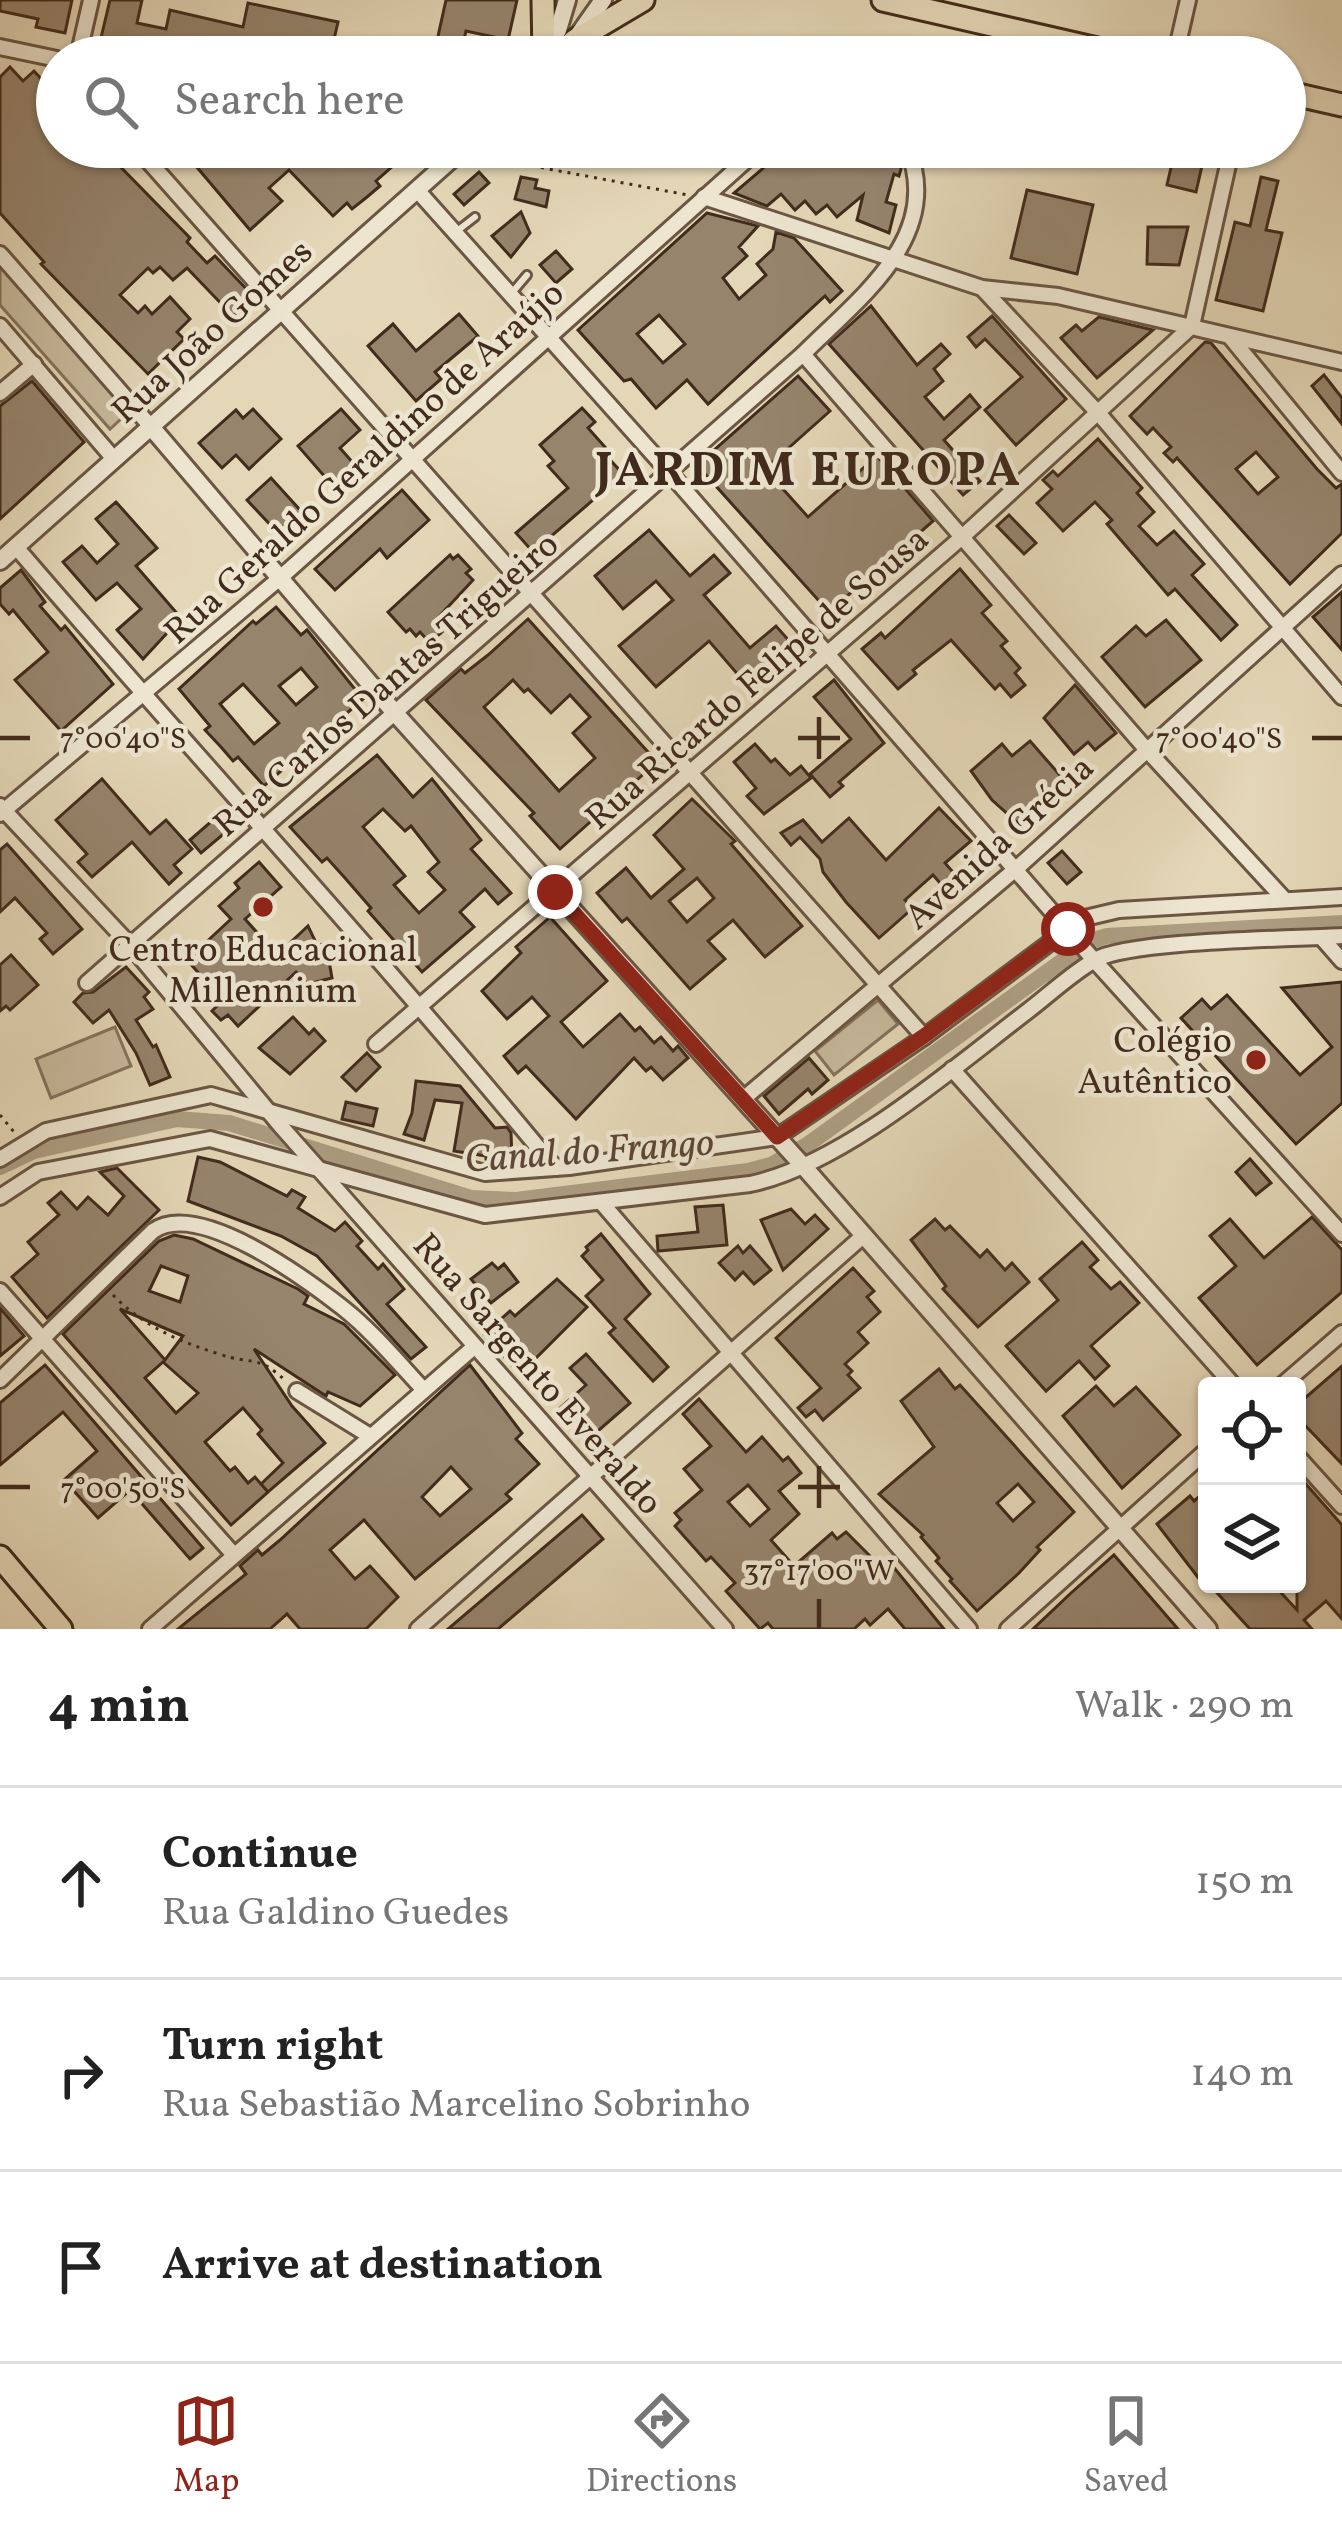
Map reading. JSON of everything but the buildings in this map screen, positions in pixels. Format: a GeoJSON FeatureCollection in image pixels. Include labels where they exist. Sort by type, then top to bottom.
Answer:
{"type":"FeatureCollection","features":[{"type":"Feature","properties":{"kind":"main road"},"geometry":{"type":"LineString","coordinates":[[544,0],[544,36]]}},
{"type":"Feature","properties":{"kind":"main road"},"geometry":{"type":"LineString","coordinates":[[586,36],[643,0]]}},
{"type":"Feature","properties":{"kind":"main road"},"geometry":{"type":"LineString","coordinates":[[883,0],[1040,36]]}},
{"type":"Feature","properties":{"kind":"main road"},"geometry":{"type":"LineString","coordinates":[[1306,97],[1342,106]]}},
{"type":"Feature","properties":{"kind":"main road"},"geometry":{"type":"LineString","coordinates":[[0,1557],[61,1629]]}},
{"type":"Feature","properties":{"kind":"street"},"geometry":{"type":"LineString","coordinates":[[83,36],[92,0]]}},
{"type":"Feature","properties":{"kind":"street"},"geometry":{"type":"LineString","coordinates":[[555,36],[567,0]]}},
{"type":"Feature","properties":{"kind":"street"},"geometry":{"type":"LineString","coordinates":[[575,36],[603,0]]}},
{"type":"Feature","properties":{"kind":"street"},"geometry":{"type":"LineString","coordinates":[[1180,36],[1188,0]]}},
{"type":"Feature","properties":{"kind":"street"},"geometry":{"type":"LineString","coordinates":[[0,47],[36,55]]}},
{"type":"Feature","properties":{"kind":"street"},"geometry":{"type":"LineString","coordinates":[[154,168],[924,1036]]}},
{"type":"Feature","properties":{"kind":"street","name":"Rua João Gomes"},"geometry":{"type":"LineString","coordinates":[[0,560],[441,168]]}},
{"type":"Feature","properties":{"kind":"street","name":"Rua Geraldo Geraldino de Araújo"},"geometry":{"type":"LineString","coordinates":[[2,810],[280,578],[737,168]]}},
{"type":"Feature","properties":{"kind":"street","name":"Rua Carlos Dantas Trigueiro"},"geometry":{"type":"LineString","coordinates":[[87,983],[803,354],[895,262],[917,202],[916,168]]}},
{"type":"Feature","properties":{"kind":"street"},"geometry":{"type":"LineString","coordinates":[[1192,326],[1227,168]]}},
{"type":"Feature","properties":{"kind":"street"},"geometry":{"type":"LineString","coordinates":[[417,190],[1094,960],[1342,1234]]}},
{"type":"Feature","properties":{"kind":"street"},"geometry":{"type":"LineString","coordinates":[[704,197],[982,288],[1058,296],[1342,362]]}},
{"type":"Feature","properties":{"kind":"street"},"geometry":{"type":"LineString","coordinates":[[0,254],[395,713],[806,1168],[1208,1629]]}},
{"type":"Feature","properties":{"kind":"street"},"geometry":{"type":"LineString","coordinates":[[982,288],[1100,415],[1342,697]]}},
{"type":"Feature","properties":{"kind":"street"},"geometry":{"type":"LineString","coordinates":[[0,326],[114,459]]}},
{"type":"Feature","properties":{"kind":"street","name":"Rua Ricardo Felipe de Sousa"},"geometry":{"type":"LineString","coordinates":[[376,1044],[962,538],[1192,326]]}},
{"type":"Feature","properties":{"kind":"street"},"geometry":{"type":"LineString","coordinates":[[1230,337],[1342,473]]}},
{"type":"Feature","properties":{"kind":"street"},"geometry":{"type":"LineString","coordinates":[[803,354],[1146,749],[1285,900]]}},
{"type":"Feature","properties":{"kind":"street"},"geometry":{"type":"LineString","coordinates":[[0,393],[34,364]]}},
{"type":"Feature","properties":{"kind":"street"},"geometry":{"type":"LineString","coordinates":[[16,547],[422,1006],[555,1168]]}},
{"type":"Feature","properties":{"kind":"street","name":"Avenida Grécia"},"geometry":{"type":"LineString","coordinates":[[743,1099],[1017,868],[1342,574]]}},
{"type":"Feature","properties":{"kind":"street","name":"Rua Sargento Everaldo"},"geometry":{"type":"LineString","coordinates":[[2,810],[132,947],[279,1124],[725,1629]]}},
{"type":"Feature","properties":{"kind":"street"},"geometry":{"type":"LineString","coordinates":[[0,1159],[46,1131],[192,1097],[226,1097],[466,1170],[499,1173],[777,1137],[1085,918],[1118,910],[1342,897]]}},
{"type":"Feature","properties":{"kind":"street"},"geometry":{"type":"LineString","coordinates":[[0,1197],[38,1172],[192,1139],[314,1162],[485,1215],[750,1184],[806,1168],[952,1069],[1094,960],[1142,949],[1342,936]]}},
{"type":"Feature","properties":{"kind":"street"},"geometry":{"type":"LineString","coordinates":[[1321,938],[1342,961]]}},
{"type":"Feature","properties":{"kind":"street"},"geometry":{"type":"LineString","coordinates":[[952,1069],[1226,1377]]}},
{"type":"Feature","properties":{"kind":"street"},"geometry":{"type":"LineString","coordinates":[[601,1202],[969,1629]]}},
{"type":"Feature","properties":{"kind":"street"},"geometry":{"type":"LineString","coordinates":[[0,1380],[162,1224],[187,1222],[220,1231],[297,1276],[345,1310],[422,1388]]}},
{"type":"Feature","properties":{"kind":"street"},"geometry":{"type":"LineString","coordinates":[[418,1629],[863,1236]]}},
{"type":"Feature","properties":{"kind":"street"},"geometry":{"type":"LineString","coordinates":[[0,1291],[234,1555]]}},
{"type":"Feature","properties":{"kind":"street"},"geometry":{"type":"LineString","coordinates":[[1292,1377],[1342,1334]]}},
{"type":"Feature","properties":{"kind":"street"},"geometry":{"type":"LineString","coordinates":[[150,1629],[474,1347]]}},
{"type":"Feature","properties":{"kind":"street"},"geometry":{"type":"LineString","coordinates":[[297,1391],[370,1436]]}},
{"type":"Feature","properties":{"kind":"street"},"geometry":{"type":"LineString","coordinates":[[1008,1629],[1198,1458]]}},
{"type":"Feature","properties":{"kind":"street"},"geometry":{"type":"LineString","coordinates":[[1306,1466],[1342,1506]]}},
{"type":"Feature","properties":{"kind":"lane"},"geometry":{"type":"LineString","coordinates":[[454,234],[475,217]]}},
{"type":"Feature","properties":{"kind":"lane"},"geometry":{"type":"LineString","coordinates":[[509,296],[527,275]]}},
{"type":"Feature","properties":{"kind":"path"},"geometry":{"type":"LineString","coordinates":[[558,168],[704,197]]}},
{"type":"Feature","properties":{"kind":"path"},"geometry":{"type":"LineString","coordinates":[[0,1114],[23,1142]]}},
{"type":"Feature","properties":{"kind":"path"},"geometry":{"type":"LineString","coordinates":[[103,1283],[132,1315],[152,1328],[223,1356],[266,1363],[297,1391]]}},
{"type":"Feature","properties":{"kind":"shaded area"},"geometry":{"type":"Polygon","coordinates":[[[0,258],[133,408],[110,429],[0,305],[0,258]]]}},
{"type":"Feature","properties":{"kind":"shaded area"},"geometry":{"type":"Polygon","coordinates":[[[878,1000],[898,1024],[834,1075],[815,1051],[878,1000]]]}},
{"type":"Feature","properties":{"kind":"shaded area"},"geometry":{"type":"Polygon","coordinates":[[[115,1027],[131,1066],[51,1098],[36,1059],[115,1027]]]}},
{"type":"Feature","properties":{"kind":"waterway","name":"Canal do Frango"},"geometry":{"type":"LineString","coordinates":[[0,1167],[34,1151],[177,1119],[229,1123],[471,1198],[516,1200],[748,1171],[771,1165],[807,1145],[1090,941],[1107,936],[1342,923]]}},
{"type":"Feature","properties":{"kind":"place","name":"Centro Educacional Millennium"},"geometry":{"type":"Point","coordinates":[263,907]}},
{"type":"Feature","properties":{"kind":"place","name":"Colégio Autêntico"},"geometry":{"type":"Point","coordinates":[1256,1060]}},
{"type":"Feature","properties":{"kind":"district","name":"JARDIM EUROPA"},"geometry":{"type":"Point","coordinates":[809,468]}},
{"type":"Feature","properties":{"kind":"route"},"geometry":{"type":"LineString","coordinates":[[555,892],[777,1137],[1068,929]]}}]}
